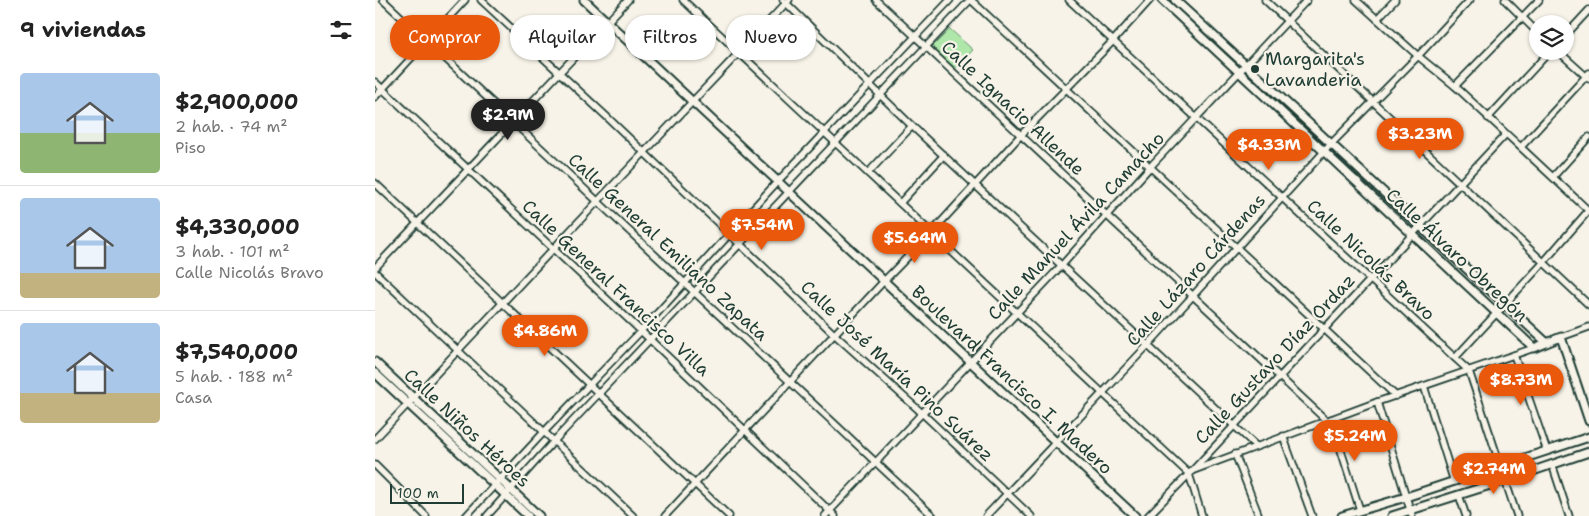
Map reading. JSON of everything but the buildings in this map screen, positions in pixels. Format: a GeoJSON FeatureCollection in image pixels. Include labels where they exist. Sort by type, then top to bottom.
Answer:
{"type":"FeatureCollection","features":[{"type":"Feature","properties":{"kind":"street","name":"Calle General Emiliano Zapata"},"geometry":{"type":"LineString","coordinates":[[383,0],[399,15]]}},
{"type":"Feature","properties":{"kind":"street"},"geometry":{"type":"LineString","coordinates":[[451,15],[465,0]]}},
{"type":"Feature","properties":{"kind":"street","name":"Calle José María Pino Suárez"},"geometry":{"type":"LineString","coordinates":[[481,0],[834,334],[922,413],[1031,516]]}},
{"type":"Feature","properties":{"kind":"street","name":"Boulevard Francisco I. Madero"},"geometry":{"type":"LineString","coordinates":[[584,0],[600,15]]}},
{"type":"Feature","properties":{"kind":"street"},"geometry":{"type":"LineString","coordinates":[[613,15],[627,0]]}},
{"type":"Feature","properties":{"kind":"street"},"geometry":{"type":"LineString","coordinates":[[683,0],[726,41]]}},
{"type":"Feature","properties":{"kind":"street","name":"Calle Ignacio Allende"},"geometry":{"type":"LineString","coordinates":[[876,0],[1279,377],[1329,420]]}},
{"type":"Feature","properties":{"kind":"street"},"geometry":{"type":"LineString","coordinates":[[466,516],[950,0]]}},
{"type":"Feature","properties":{"kind":"street"},"geometry":{"type":"LineString","coordinates":[[487,516],[554,441],[971,0],[1396,396]]}},
{"type":"Feature","properties":{"kind":"street","name":"Calle Nicolás Bravo"},"geometry":{"type":"LineString","coordinates":[[1069,0],[1469,371]]}},
{"type":"Feature","properties":{"kind":"street"},"geometry":{"type":"LineString","coordinates":[[665,516],[883,281],[931,233],[1020,136],[1113,41],[1150,0]]}},
{"type":"Feature","properties":{"kind":"street","name":"Calle Álvaro Obregón"},"geometry":{"type":"LineString","coordinates":[[1162,0],[1534,348]]}},
{"type":"Feature","properties":{"kind":"street","name":"Calle Álvaro Obregón"},"geometry":{"type":"LineString","coordinates":[[1175,0],[1546,342]]}},
{"type":"Feature","properties":{"kind":"street"},"geometry":{"type":"LineString","coordinates":[[1265,0],[1589,305]]}},
{"type":"Feature","properties":{"kind":"street","name":"Calle Manuel Ávila Camacho"},"geometry":{"type":"LineString","coordinates":[[827,514],[1062,265],[1150,167],[1307,0]]}},
{"type":"Feature","properties":{"kind":"street"},"geometry":{"type":"LineString","coordinates":[[1357,0],[1418,56],[1455,86],[1589,211],[1455,358]]}},
{"type":"Feature","properties":{"kind":"street"},"geometry":{"type":"LineString","coordinates":[[1377,19],[1395,0]]}},
{"type":"Feature","properties":{"kind":"street","name":"Calle Lázaro Cárdenas"},"geometry":{"type":"LineString","coordinates":[[986,516],[1103,394],[1331,144],[1470,0]]}},
{"type":"Feature","properties":{"kind":"street"},"geometry":{"type":"LineString","coordinates":[[1505,0],[1529,24]]}},
{"type":"Feature","properties":{"kind":"street"},"geometry":{"type":"LineString","coordinates":[[1455,86],[1539,0]]}},
{"type":"Feature","properties":{"kind":"street"},"geometry":{"type":"LineString","coordinates":[[773,15],[786,1],[912,126],[1257,446]]}},
{"type":"Feature","properties":{"kind":"street"},"geometry":{"type":"LineString","coordinates":[[1574,26],[1589,10]]}},
{"type":"Feature","properties":{"kind":"street","name":"Boulevard Francisco I. Madero"},"geometry":{"type":"LineString","coordinates":[[615,29],[1135,516]]}},
{"type":"Feature","properties":{"kind":"street"},"geometry":{"type":"LineString","coordinates":[[375,97],[409,60]]}},
{"type":"Feature","properties":{"kind":"street","name":"Calle General Emiliano Zapata"},"geometry":{"type":"LineString","coordinates":[[447,60],[933,516]]}},
{"type":"Feature","properties":{"kind":"street"},"geometry":{"type":"LineString","coordinates":[[375,268],[571,60]]}},
{"type":"Feature","properties":{"kind":"street"},"geometry":{"type":"LineString","coordinates":[[375,439],[733,60]]}},
{"type":"Feature","properties":{"kind":"street"},"geometry":{"type":"LineString","coordinates":[[747,60],[1103,394],[1190,472],[1202,516]]}},
{"type":"Feature","properties":{"kind":"street"},"geometry":{"type":"LineString","coordinates":[[1488,118],[1542,60]]}},
{"type":"Feature","properties":{"kind":"street"},"geometry":{"type":"LineString","coordinates":[[1521,147],[1588,76],[1569,60]]}},
{"type":"Feature","properties":{"kind":"street","name":"Calle General Francisco Villa"},"geometry":{"type":"LineString","coordinates":[[375,82],[745,429],[827,514],[835,516]]}},
{"type":"Feature","properties":{"kind":"street"},"geometry":{"type":"LineString","coordinates":[[868,173],[912,126]]}},
{"type":"Feature","properties":{"kind":"street","name":"Calle Gustavo Díaz Ordaz"},"geometry":{"type":"LineString","coordinates":[[1148,516],[1506,134]]}},
{"type":"Feature","properties":{"kind":"street"},"geometry":{"type":"LineString","coordinates":[[1553,177],[1589,137]]}},
{"type":"Feature","properties":{"kind":"street"},"geometry":{"type":"LineString","coordinates":[[900,203],[944,156]]}},
{"type":"Feature","properties":{"kind":"street"},"geometry":{"type":"LineString","coordinates":[[375,183],[729,516]]}},
{"type":"Feature","properties":{"kind":"street"},"geometry":{"type":"LineString","coordinates":[[375,272],[633,516]]}},
{"type":"Feature","properties":{"kind":"street"},"geometry":{"type":"LineString","coordinates":[[1190,472],[1283,436],[1534,348],[1589,326]]}},
{"type":"Feature","properties":{"kind":"street"},"geometry":{"type":"LineString","coordinates":[[1561,337],[1589,421]]}},
{"type":"Feature","properties":{"kind":"street"},"geometry":{"type":"LineString","coordinates":[[1514,355],[1547,450]]}},
{"type":"Feature","properties":{"kind":"street","name":"Calle Niños Héroes"},"geometry":{"type":"LineString","coordinates":[[375,362],[497,482]]}},
{"type":"Feature","properties":{"kind":"street"},"geometry":{"type":"LineString","coordinates":[[1469,371],[1517,516]]}},
{"type":"Feature","properties":{"kind":"street","name":"Calle Niños Héroes"},"geometry":{"type":"LineString","coordinates":[[375,373],[508,492],[539,516]]}},
{"type":"Feature","properties":{"kind":"street"},"geometry":{"type":"LineString","coordinates":[[1424,386],[1454,482]]}},
{"type":"Feature","properties":{"kind":"street"},"geometry":{"type":"LineString","coordinates":[[1377,402],[1411,513]]}},
{"type":"Feature","properties":{"kind":"street"},"geometry":{"type":"LineString","coordinates":[[1329,420],[1360,510]]}},
{"type":"Feature","properties":{"kind":"street"},"geometry":{"type":"LineString","coordinates":[[1283,436],[1312,516]]}},
{"type":"Feature","properties":{"kind":"street"},"geometry":{"type":"LineString","coordinates":[[1342,516],[1454,482],[1589,437]]}},
{"type":"Feature","properties":{"kind":"street"},"geometry":{"type":"LineString","coordinates":[[1392,516],[1411,513],[1589,452]]}},
{"type":"Feature","properties":{"kind":"street"},"geometry":{"type":"LineString","coordinates":[[1235,454],[1259,516]]}},
{"type":"Feature","properties":{"kind":"street"},"geometry":{"type":"LineString","coordinates":[[1552,464],[1569,516]]}},
{"type":"Feature","properties":{"kind":"street"},"geometry":{"type":"LineString","coordinates":[[375,465],[426,516]]}},
{"type":"Feature","properties":{"kind":"street","name":"Calle Niños Héroes"},"geometry":{"type":"LineString","coordinates":[[508,492],[528,516]]}},
{"type":"Feature","properties":{"kind":"street"},"geometry":{"type":"LineString","coordinates":[[1459,495],[1466,516]]}},
{"type":"Feature","properties":{"kind":"green space"},"geometry":{"type":"Polygon","coordinates":[[[950,29],[973,50],[955,69],[932,47],[950,29]]]}},
{"type":"Feature","properties":{"kind":"place","name":"Margarita's Lavanderia"},"geometry":{"type":"Point","coordinates":[1255,69]}}]}
